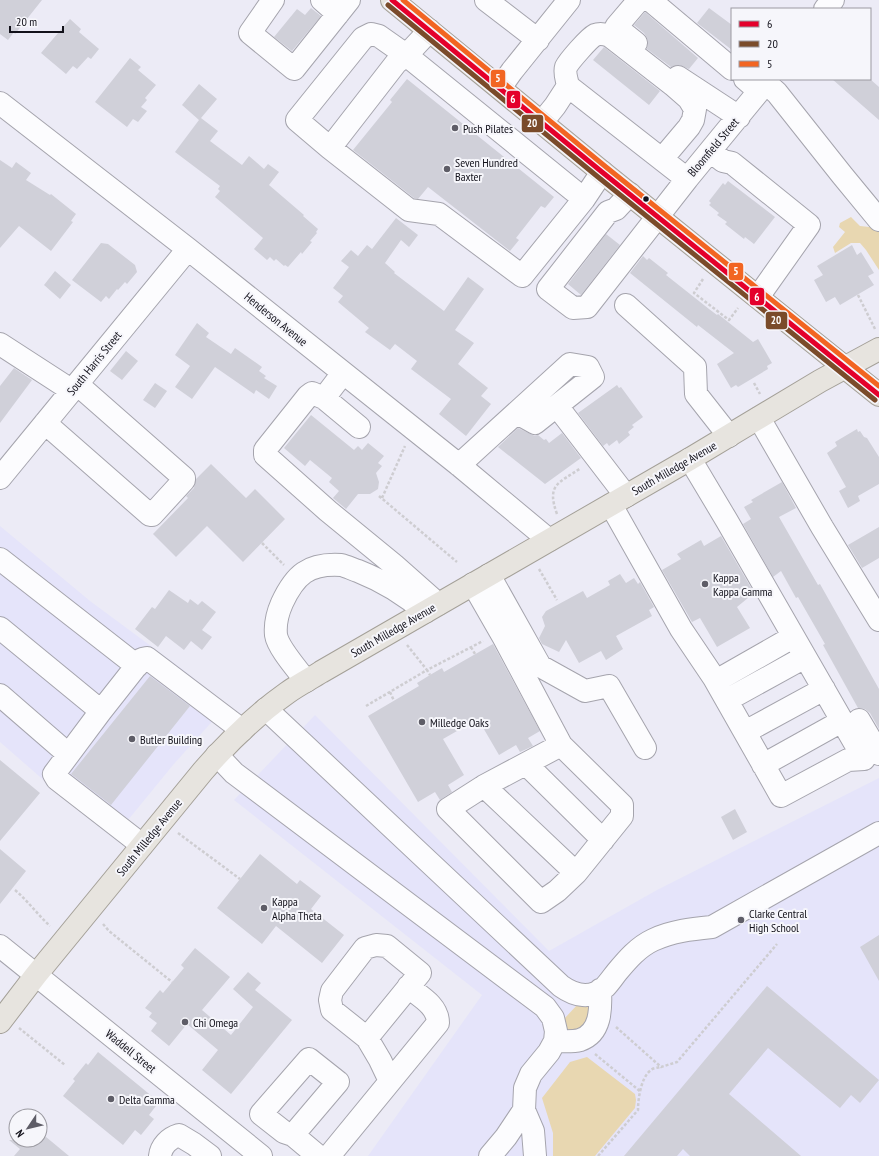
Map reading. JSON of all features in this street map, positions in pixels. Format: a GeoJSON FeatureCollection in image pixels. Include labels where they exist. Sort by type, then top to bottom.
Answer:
{"type":"FeatureCollection","features":[{"type":"Feature","properties":{"kind":"main road"},"geometry":{"type":"LineString","coordinates":[[392,0],[602,172],[879,395]]}},
{"type":"Feature","properties":{"kind":"main road","name":"South Milledge Avenue"},"geometry":{"type":"LineString","coordinates":[[10,1025],[36,975],[217,755],[266,709],[288,692],[846,367],[877,339]]}},
{"type":"Feature","properties":{"kind":"street"},"geometry":{"type":"LineString","coordinates":[[273,0],[250,33],[294,69],[344,7],[322,0]]}},
{"type":"Feature","properties":{"kind":"street"},"geometry":{"type":"LineString","coordinates":[[486,0],[538,40]]}},
{"type":"Feature","properties":{"kind":"street"},"geometry":{"type":"LineString","coordinates":[[500,88],[569,0]]}},
{"type":"Feature","properties":{"kind":"street"},"geometry":{"type":"LineString","coordinates":[[639,0],[616,27],[686,83],[739,117]]}},
{"type":"Feature","properties":{"kind":"street"},"geometry":{"type":"LineString","coordinates":[[650,0],[731,67]]}},
{"type":"Feature","properties":{"kind":"street"},"geometry":{"type":"LineString","coordinates":[[826,8],[833,0]]}},
{"type":"Feature","properties":{"kind":"street"},"geometry":{"type":"LineString","coordinates":[[330,148],[396,63],[415,47],[429,30]]}},
{"type":"Feature","properties":{"kind":"street"},"geometry":{"type":"LineString","coordinates":[[584,198],[406,55],[380,36],[371,34],[363,38],[297,120],[409,210],[438,214],[522,276],[584,198],[602,172]]}},
{"type":"Feature","properties":{"kind":"street"},"geometry":{"type":"LineString","coordinates":[[662,158],[689,127],[693,120],[695,109],[689,99],[673,85],[610,36],[601,34],[592,37],[569,62],[566,68],[565,72],[568,86],[687,179]]}},
{"type":"Feature","properties":{"kind":"street"},"geometry":{"type":"LineString","coordinates":[[760,83],[777,93],[879,220]]}},
{"type":"Feature","properties":{"kind":"street","name":"Bloomfield Street"},"geometry":{"type":"LineString","coordinates":[[630,194],[616,209],[608,212],[548,289],[573,308],[587,307],[687,179],[739,117],[760,83]]}},
{"type":"Feature","properties":{"kind":"street"},"geometry":{"type":"LineString","coordinates":[[542,122],[568,86]]}},
{"type":"Feature","properties":{"kind":"street","name":"Henderson Avenue"},"geometry":{"type":"LineString","coordinates":[[0,103],[188,249],[459,465],[549,540]]}},
{"type":"Feature","properties":{"kind":"street"},"geometry":{"type":"LineString","coordinates":[[710,151],[723,161],[732,162],[809,225],[758,297]]}},
{"type":"Feature","properties":{"kind":"street","name":"South Harris Street"},"geometry":{"type":"LineString","coordinates":[[0,478],[188,249]]}},
{"type":"Feature","properties":{"kind":"street"},"geometry":{"type":"LineString","coordinates":[[626,304],[695,366],[696,394],[729,436]]}},
{"type":"Feature","properties":{"kind":"street"},"geometry":{"type":"LineString","coordinates":[[0,344],[74,387],[184,478],[184,480],[152,515],[150,515],[45,423]]}},
{"type":"Feature","properties":{"kind":"street"},"geometry":{"type":"LineString","coordinates":[[459,465],[516,413],[570,364],[588,367],[593,377],[535,423],[516,413]]}},
{"type":"Feature","properties":{"kind":"street"},"geometry":{"type":"LineString","coordinates":[[324,398],[343,373]]}},
{"type":"Feature","properties":{"kind":"street"},"geometry":{"type":"LineString","coordinates":[[359,427],[324,398],[312,393],[265,450],[265,455],[328,511],[394,564],[432,608]]}},
{"type":"Feature","properties":{"kind":"street"},"geometry":{"type":"LineString","coordinates":[[557,406],[596,457],[681,628],[716,681],[781,796],[848,760],[864,759],[727,520],[696,455]]}},
{"type":"Feature","properties":{"kind":"street"},"geometry":{"type":"LineString","coordinates":[[759,418],[811,508],[879,620]]}},
{"type":"Feature","properties":{"kind":"street"},"geometry":{"type":"LineString","coordinates":[[696,455],[805,630],[879,754]]}},
{"type":"Feature","properties":{"kind":"street"},"geometry":{"type":"LineString","coordinates":[[0,559],[140,663]]}},
{"type":"Feature","properties":{"kind":"street"},"geometry":{"type":"LineString","coordinates":[[306,682],[280,646],[276,635],[280,608],[289,589],[296,579],[306,571],[321,565],[342,565],[372,576],[432,608]]}},
{"type":"Feature","properties":{"kind":"street"},"geometry":{"type":"LineString","coordinates":[[481,580],[504,638],[561,745],[622,805],[622,816],[576,873],[557,892],[541,902],[448,809],[484,786],[561,745]]}},
{"type":"Feature","properties":{"kind":"street"},"geometry":{"type":"LineString","coordinates":[[481,580],[540,666],[585,691],[609,686],[645,748]]}},
{"type":"Feature","properties":{"kind":"street"},"geometry":{"type":"LineString","coordinates":[[0,628],[101,711]]}},
{"type":"Feature","properties":{"kind":"street"},"geometry":{"type":"LineString","coordinates":[[716,681],[793,637]]}},
{"type":"Feature","properties":{"kind":"street"},"geometry":{"type":"LineString","coordinates":[[727,700],[805,657]]}},
{"type":"Feature","properties":{"kind":"street"},"geometry":{"type":"LineString","coordinates":[[142,845],[57,779],[54,774],[101,711],[140,663],[147,658],[242,730]]}},
{"type":"Feature","properties":{"kind":"street"},"geometry":{"type":"LineString","coordinates":[[744,732],[824,689]]}},
{"type":"Feature","properties":{"kind":"street"},"geometry":{"type":"LineString","coordinates":[[0,695],[68,754]]}},
{"type":"Feature","properties":{"kind":"street"},"geometry":{"type":"LineString","coordinates":[[266,709],[561,986],[574,994],[587,996],[605,987],[638,950],[653,940],[688,929],[712,927],[879,833]]}},
{"type":"Feature","properties":{"kind":"street"},"geometry":{"type":"LineString","coordinates":[[763,765],[842,721]]}},
{"type":"Feature","properties":{"kind":"street"},"geometry":{"type":"LineString","coordinates":[[217,755],[234,773],[545,1007],[553,1018],[556,1031],[555,1041],[549,1052],[532,1074],[525,1088],[524,1110],[533,1131],[535,1156]]}},
{"type":"Feature","properties":{"kind":"street"},"geometry":{"type":"LineString","coordinates":[[526,764],[603,840]]}},
{"type":"Feature","properties":{"kind":"street"},"geometry":{"type":"LineString","coordinates":[[484,786],[576,873]]}},
{"type":"Feature","properties":{"kind":"street"},"geometry":{"type":"LineString","coordinates":[[367,1038],[420,973],[387,946],[376,945],[364,948],[332,991],[330,1000],[332,1010],[367,1038],[390,1081]]}},
{"type":"Feature","properties":{"kind":"street","name":"Waddell Street"},"geometry":{"type":"LineString","coordinates":[[0,946],[262,1156]]}},
{"type":"Feature","properties":{"kind":"street"},"geometry":{"type":"LineString","coordinates":[[329,1156],[438,1023],[438,1015],[434,1008],[408,987]]}},
{"type":"Feature","properties":{"kind":"street"},"geometry":{"type":"LineString","coordinates":[[555,1041],[581,1040],[590,1034],[599,1020],[601,1003],[600,990]]}},
{"type":"Feature","properties":{"kind":"street"},"geometry":{"type":"LineString","coordinates":[[553,1018],[574,994]]}},
{"type":"Feature","properties":{"kind":"street"},"geometry":{"type":"LineString","coordinates":[[490,1156],[506,1137],[524,1110]]}},
{"type":"Feature","properties":{"kind":"street"},"geometry":{"type":"LineString","coordinates":[[160,1156],[161,1150],[172,1137],[179,1135],[210,1156]]}},
{"type":"Feature","properties":{"kind":"street"},"geometry":{"type":"LineString","coordinates":[[293,1135],[318,1156]]}},
{"type":"Feature","properties":{"kind":"path"},"geometry":{"type":"LineString","coordinates":[[704,279],[694,293],[729,320],[738,308]]}},
{"type":"Feature","properties":{"kind":"path"},"geometry":{"type":"LineString","coordinates":[[858,295],[877,339]]}},
{"type":"Feature","properties":{"kind":"path"},"geometry":{"type":"LineString","coordinates":[[754,383],[761,396]]}},
{"type":"Feature","properties":{"kind":"path"},"geometry":{"type":"LineString","coordinates":[[382,498],[405,447],[416,431]]}},
{"type":"Feature","properties":{"kind":"path"},"geometry":{"type":"LineString","coordinates":[[557,514],[552,502],[554,489],[596,457]]}},
{"type":"Feature","properties":{"kind":"path"},"geometry":{"type":"LineString","coordinates":[[379,496],[457,562]]}},
{"type":"Feature","properties":{"kind":"path"},"geometry":{"type":"LineString","coordinates":[[262,543],[296,579]]}},
{"type":"Feature","properties":{"kind":"path"},"geometry":{"type":"LineString","coordinates":[[538,567],[557,600]]}},
{"type":"Feature","properties":{"kind":"path"},"geometry":{"type":"LineString","coordinates":[[366,706],[427,670],[489,638]]}},
{"type":"Feature","properties":{"kind":"path"},"geometry":{"type":"LineString","coordinates":[[406,643],[430,675]]}},
{"type":"Feature","properties":{"kind":"path"},"geometry":{"type":"LineString","coordinates":[[471,647],[475,654]]}},
{"type":"Feature","properties":{"kind":"path"},"geometry":{"type":"LineString","coordinates":[[390,692],[394,701]]}},
{"type":"Feature","properties":{"kind":"path"},"geometry":{"type":"LineString","coordinates":[[178,832],[240,879]]}},
{"type":"Feature","properties":{"kind":"path"},"geometry":{"type":"LineString","coordinates":[[15,890],[50,926]]}},
{"type":"Feature","properties":{"kind":"path"},"geometry":{"type":"LineString","coordinates":[[101,923],[172,982]]}},
{"type":"Feature","properties":{"kind":"path"},"geometry":{"type":"LineString","coordinates":[[598,1156],[638,1110],[644,1077],[651,1069],[677,1062],[777,944]]}},
{"type":"Feature","properties":{"kind":"path"},"geometry":{"type":"LineString","coordinates":[[10,1025],[65,1065]]}},
{"type":"Feature","properties":{"kind":"path"},"geometry":{"type":"LineString","coordinates":[[615,1026],[661,1067]]}},
{"type":"Feature","properties":{"kind":"path"},"geometry":{"type":"LineString","coordinates":[[590,1050],[641,1092]]}},
{"type":"Feature","properties":{"kind":"shaded area"},"geometry":{"type":"Polygon","coordinates":[[[851,217],[860,226],[879,228],[879,270],[860,243],[851,243],[835,253],[833,247],[845,232],[839,227],[840,223],[851,217]]]}},
{"type":"Feature","properties":{"kind":"shaded area"},"geometry":{"type":"Polygon","coordinates":[[[0,526],[90,601],[186,672],[227,705],[173,765],[115,836],[71,804],[0,742],[0,526]]]}},
{"type":"Feature","properties":{"kind":"shaded area","name":"Clarke Central High School"},"geometry":{"type":"Polygon","coordinates":[[[315,715],[549,951],[657,890],[879,778],[879,1156],[368,1156],[482,995],[234,800],[315,715]]]}},
{"type":"Feature","properties":{"kind":"shaded area"},"geometry":{"type":"Polygon","coordinates":[[[583,1003],[588,1007],[589,1017],[583,1027],[574,1032],[564,1029],[564,1019],[578,1004],[583,1003]]]}},
{"type":"Feature","properties":{"kind":"shaded area"},"geometry":{"type":"Polygon","coordinates":[[[587,1057],[635,1094],[635,1108],[595,1156],[553,1156],[553,1133],[542,1098],[570,1062],[587,1057]]]}},
{"type":"Feature","properties":{"kind":"building"},"geometry":{"type":"Polygon","coordinates":[[[0,0],[42,0],[15,34],[14,32],[8,40],[0,34],[0,0]]]}},
{"type":"Feature","properties":{"kind":"building"},"geometry":{"type":"Polygon","coordinates":[[[311,8],[321,16],[292,51],[274,37],[297,9],[305,15],[311,8]]]}},
{"type":"Feature","properties":{"kind":"building"},"geometry":{"type":"Polygon","coordinates":[[[709,8],[731,24],[731,49],[697,23],[709,8]]]}},
{"type":"Feature","properties":{"kind":"building"},"geometry":{"type":"Polygon","coordinates":[[[645,12],[698,58],[689,69],[679,65],[671,67],[647,49],[647,38],[644,33],[634,25],[645,12]]]}},
{"type":"Feature","properties":{"kind":"building"},"geometry":{"type":"Polygon","coordinates":[[[70,19],[81,29],[79,32],[99,49],[91,59],[88,57],[77,69],[73,66],[66,74],[41,53],[70,19]]]}},
{"type":"Feature","properties":{"kind":"building"},"geometry":{"type":"Polygon","coordinates":[[[604,47],[660,91],[649,105],[593,60],[604,47]]]}},
{"type":"Feature","properties":{"kind":"building"},"geometry":{"type":"Polygon","coordinates":[[[130,58],[141,67],[138,70],[156,85],[145,98],[147,100],[141,107],[147,111],[138,122],[133,119],[127,127],[95,102],[130,58]]]}},
{"type":"Feature","properties":{"kind":"building","name":"Seven Hundred Baxter"},"geometry":{"type":"Polygon","coordinates":[[[407,79],[554,197],[545,208],[541,206],[516,238],[519,240],[510,251],[428,187],[418,199],[414,198],[353,150],[392,102],[390,100],[407,79]]]}},
{"type":"Feature","properties":{"kind":"building"},"geometry":{"type":"Polygon","coordinates":[[[833,80],[871,80],[879,87],[879,120],[833,80]]]}},
{"type":"Feature","properties":{"kind":"building"},"geometry":{"type":"Polygon","coordinates":[[[199,84],[217,99],[201,118],[218,131],[210,141],[242,165],[249,156],[264,169],[268,164],[279,172],[269,185],[318,229],[316,232],[317,233],[310,241],[312,242],[288,267],[285,265],[284,266],[276,259],[274,261],[270,257],[267,260],[254,249],[263,238],[215,197],[220,191],[218,189],[220,186],[175,152],[199,120],[182,105],[199,84]]]}},
{"type":"Feature","properties":{"kind":"building"},"geometry":{"type":"Polygon","coordinates":[[[0,160],[12,168],[16,162],[31,173],[26,180],[50,195],[51,194],[76,214],[71,221],[73,222],[51,251],[19,226],[0,248],[0,160]]]}},
{"type":"Feature","properties":{"kind":"building"},"geometry":{"type":"Polygon","coordinates":[[[728,181],[775,217],[754,244],[745,237],[744,239],[725,224],[727,222],[717,215],[719,213],[709,205],[711,203],[709,201],[723,183],[725,185],[728,181]]]}},
{"type":"Feature","properties":{"kind":"building"},"geometry":{"type":"Polygon","coordinates":[[[396,218],[418,235],[409,247],[401,240],[385,263],[395,272],[394,273],[444,311],[468,277],[484,289],[455,330],[474,343],[458,364],[488,388],[481,396],[491,404],[466,436],[439,414],[451,399],[411,369],[417,361],[395,344],[390,350],[365,332],[369,328],[338,302],[343,296],[333,288],[349,267],[341,261],[351,250],[358,256],[367,245],[372,249],[396,218]]]}},
{"type":"Feature","properties":{"kind":"building"},"geometry":{"type":"Polygon","coordinates":[[[606,234],[620,245],[581,295],[568,284],[606,234]]]}},
{"type":"Feature","properties":{"kind":"building"},"geometry":{"type":"Polygon","coordinates":[[[101,243],[108,244],[135,265],[137,272],[127,284],[125,282],[109,299],[106,296],[101,302],[72,280],[101,243]]]}},
{"type":"Feature","properties":{"kind":"building"},"geometry":{"type":"Polygon","coordinates":[[[852,245],[857,255],[861,252],[874,273],[868,276],[874,285],[840,305],[835,297],[826,302],[814,280],[823,275],[817,266],[852,245]]]}},
{"type":"Feature","properties":{"kind":"building"},"geometry":{"type":"Polygon","coordinates":[[[643,256],[647,260],[649,258],[668,273],[666,275],[753,342],[758,339],[772,363],[767,366],[768,369],[738,387],[736,385],[731,388],[717,364],[734,353],[698,325],[697,327],[630,273],[643,256]]]}},
{"type":"Feature","properties":{"kind":"building"},"geometry":{"type":"Polygon","coordinates":[[[55,271],[71,285],[60,299],[44,285],[55,271]]]}},
{"type":"Feature","properties":{"kind":"building"},"geometry":{"type":"Polygon","coordinates":[[[197,323],[209,333],[206,337],[231,354],[235,348],[262,367],[259,371],[266,376],[264,378],[277,386],[269,399],[256,390],[254,394],[215,367],[192,399],[175,387],[190,366],[175,355],[197,323]]]}},
{"type":"Feature","properties":{"kind":"building"},"geometry":{"type":"Polygon","coordinates":[[[126,351],[138,361],[122,380],[110,371],[126,351]]]}},
{"type":"Feature","properties":{"kind":"building"},"geometry":{"type":"Polygon","coordinates":[[[14,368],[32,380],[0,423],[0,386],[14,368]]]}},
{"type":"Feature","properties":{"kind":"building"},"geometry":{"type":"Polygon","coordinates":[[[155,383],[167,391],[155,408],[143,400],[155,383]]]}},
{"type":"Feature","properties":{"kind":"building"},"geometry":{"type":"Polygon","coordinates":[[[617,385],[619,388],[621,387],[643,417],[632,425],[634,427],[628,432],[630,435],[619,444],[617,440],[609,446],[607,443],[603,446],[578,413],[617,385]]]}},
{"type":"Feature","properties":{"kind":"building"},"geometry":{"type":"Polygon","coordinates":[[[311,415],[354,450],[358,446],[362,450],[368,443],[384,456],[378,463],[382,466],[376,473],[379,482],[378,489],[370,494],[358,494],[346,509],[333,498],[339,491],[329,482],[332,478],[310,460],[305,466],[284,448],[311,415]]]}},
{"type":"Feature","properties":{"kind":"building"},"geometry":{"type":"Polygon","coordinates":[[[518,428],[535,436],[538,435],[544,440],[546,439],[549,443],[562,433],[581,458],[545,484],[498,447],[518,428]]]}},
{"type":"Feature","properties":{"kind":"building"},"geometry":{"type":"Polygon","coordinates":[[[857,429],[858,432],[860,431],[864,437],[867,438],[879,457],[879,484],[858,496],[860,501],[848,508],[839,491],[846,487],[827,453],[837,446],[835,442],[857,429]]]}},
{"type":"Feature","properties":{"kind":"building"},"geometry":{"type":"Polygon","coordinates":[[[211,464],[246,498],[255,489],[285,519],[243,562],[207,526],[176,557],[153,534],[188,498],[186,496],[194,488],[196,479],[211,464]]]}},
{"type":"Feature","properties":{"kind":"building"},"geometry":{"type":"Polygon","coordinates":[[[782,482],[796,508],[779,517],[818,585],[820,584],[879,689],[879,729],[870,713],[865,709],[858,708],[823,645],[825,644],[798,597],[796,598],[781,571],[773,577],[743,524],[751,519],[744,507],[753,502],[751,500],[782,482]]]}},
{"type":"Feature","properties":{"kind":"building"},"geometry":{"type":"Polygon","coordinates":[[[879,527],[879,558],[862,568],[848,545],[879,527]]]}},
{"type":"Feature","properties":{"kind":"building","name":"Kappa Kappa Gamma"},"geometry":{"type":"Polygon","coordinates":[[[721,536],[754,593],[737,607],[750,628],[717,647],[700,618],[692,622],[662,570],[681,559],[677,554],[701,540],[704,546],[721,536]]]}},
{"type":"Feature","properties":{"kind":"building"},"geometry":{"type":"Polygon","coordinates":[[[620,574],[626,583],[634,578],[638,584],[640,582],[654,607],[649,610],[652,616],[616,636],[623,649],[606,660],[601,651],[579,663],[566,640],[559,652],[542,644],[539,638],[545,626],[542,617],[546,611],[583,591],[587,598],[610,585],[608,581],[620,574]]]}},
{"type":"Feature","properties":{"kind":"building"},"geometry":{"type":"Polygon","coordinates":[[[169,590],[188,603],[190,599],[198,605],[202,601],[216,612],[202,630],[212,637],[202,650],[191,641],[184,650],[166,636],[158,647],[135,629],[152,607],[155,609],[169,590]]]}},
{"type":"Feature","properties":{"kind":"building","name":"Milledge Oaks"},"geometry":{"type":"Polygon","coordinates":[[[493,644],[540,731],[528,738],[533,746],[520,752],[516,745],[499,755],[478,719],[443,739],[464,775],[448,785],[452,792],[440,800],[435,792],[418,802],[368,716],[419,686],[417,683],[442,668],[444,672],[493,644]]]}},
{"type":"Feature","properties":{"kind":"building","name":"Butler Building"},"geometry":{"type":"Polygon","coordinates":[[[150,676],[190,706],[111,805],[71,774],[150,676]]]}},
{"type":"Feature","properties":{"kind":"building"},"geometry":{"type":"Polygon","coordinates":[[[0,760],[40,793],[0,841],[0,760]]]}},
{"type":"Feature","properties":{"kind":"building"},"geometry":{"type":"Polygon","coordinates":[[[735,809],[747,832],[733,840],[721,817],[735,809]]]}},
{"type":"Feature","properties":{"kind":"building"},"geometry":{"type":"Polygon","coordinates":[[[0,849],[26,871],[0,904],[0,849]]]}},
{"type":"Feature","properties":{"kind":"building","name":"Kappa Alpha Theta"},"geometry":{"type":"Polygon","coordinates":[[[260,854],[297,884],[300,880],[321,896],[311,909],[344,935],[322,963],[276,926],[262,944],[217,908],[260,854]]]}},
{"type":"Feature","properties":{"kind":"building"},"geometry":{"type":"Polygon","coordinates":[[[879,935],[879,981],[860,947],[879,935]]]}},
{"type":"Feature","properties":{"kind":"building","name":"Chi Omega"},"geometry":{"type":"Polygon","coordinates":[[[195,948],[230,977],[202,1010],[231,1035],[253,1007],[233,989],[248,972],[261,983],[255,990],[292,1020],[231,1094],[202,1070],[218,1050],[187,1024],[169,1046],[151,1031],[157,1023],[149,1017],[152,1013],[145,1008],[160,990],[163,993],[184,968],[181,965],[195,948]]]}},
{"type":"Feature","properties":{"kind":"building"},"geometry":{"type":"Polygon","coordinates":[[[767,986],[879,1080],[860,1103],[851,1095],[840,1108],[768,1048],[729,1094],[801,1156],[690,1156],[683,1149],[677,1156],[624,1156],[767,986]]]}},
{"type":"Feature","properties":{"kind":"building","name":"Delta Gamma"},"geometry":{"type":"Polygon","coordinates":[[[98,1052],[159,1102],[149,1115],[154,1119],[141,1135],[135,1130],[123,1145],[63,1096],[75,1081],[73,1079],[86,1063],[88,1065],[98,1052]]]}},
{"type":"Feature","properties":{"kind":"building"},"geometry":{"type":"Polygon","coordinates":[[[48,1139],[69,1156],[14,1156],[20,1149],[19,1148],[48,1148],[48,1139]]]}},
{"type":"Feature","properties":{"kind":"transit line","name":"6"},"geometry":{"type":"LineString","coordinates":[[392,0],[602,172],[879,395]]}},
{"type":"Feature","properties":{"kind":"transit line","name":"5"},"geometry":{"type":"LineString","coordinates":[[403,0],[606,167],[879,386]]}},
{"type":"Feature","properties":{"kind":"transit line","name":"20"},"geometry":{"type":"LineString","coordinates":[[388,5],[598,177],[875,400]]}},
{"type":"Feature","properties":{"kind":"place","name":"Push Pilates"},"geometry":{"type":"Point","coordinates":[455,128]}},
{"type":"Feature","properties":{"kind":"place","name":"Seven Hundred Baxter"},"geometry":{"type":"Point","coordinates":[447,169]}},
{"type":"Feature","properties":{"kind":"place","name":"Kappa Kappa Gamma"},"geometry":{"type":"Point","coordinates":[705,584]}},
{"type":"Feature","properties":{"kind":"place","name":"Milledge Oaks"},"geometry":{"type":"Point","coordinates":[422,722]}},
{"type":"Feature","properties":{"kind":"place","name":"Butler Building"},"geometry":{"type":"Point","coordinates":[132,739]}},
{"type":"Feature","properties":{"kind":"place","name":"Kappa Alpha Theta"},"geometry":{"type":"Point","coordinates":[264,908]}},
{"type":"Feature","properties":{"kind":"place","name":"Clarke Central High School"},"geometry":{"type":"Point","coordinates":[741,920]}},
{"type":"Feature","properties":{"kind":"place","name":"Chi Omega"},"geometry":{"type":"Point","coordinates":[185,1022]}},
{"type":"Feature","properties":{"kind":"place","name":"Delta Gamma"},"geometry":{"type":"Point","coordinates":[111,1099]}}]}
